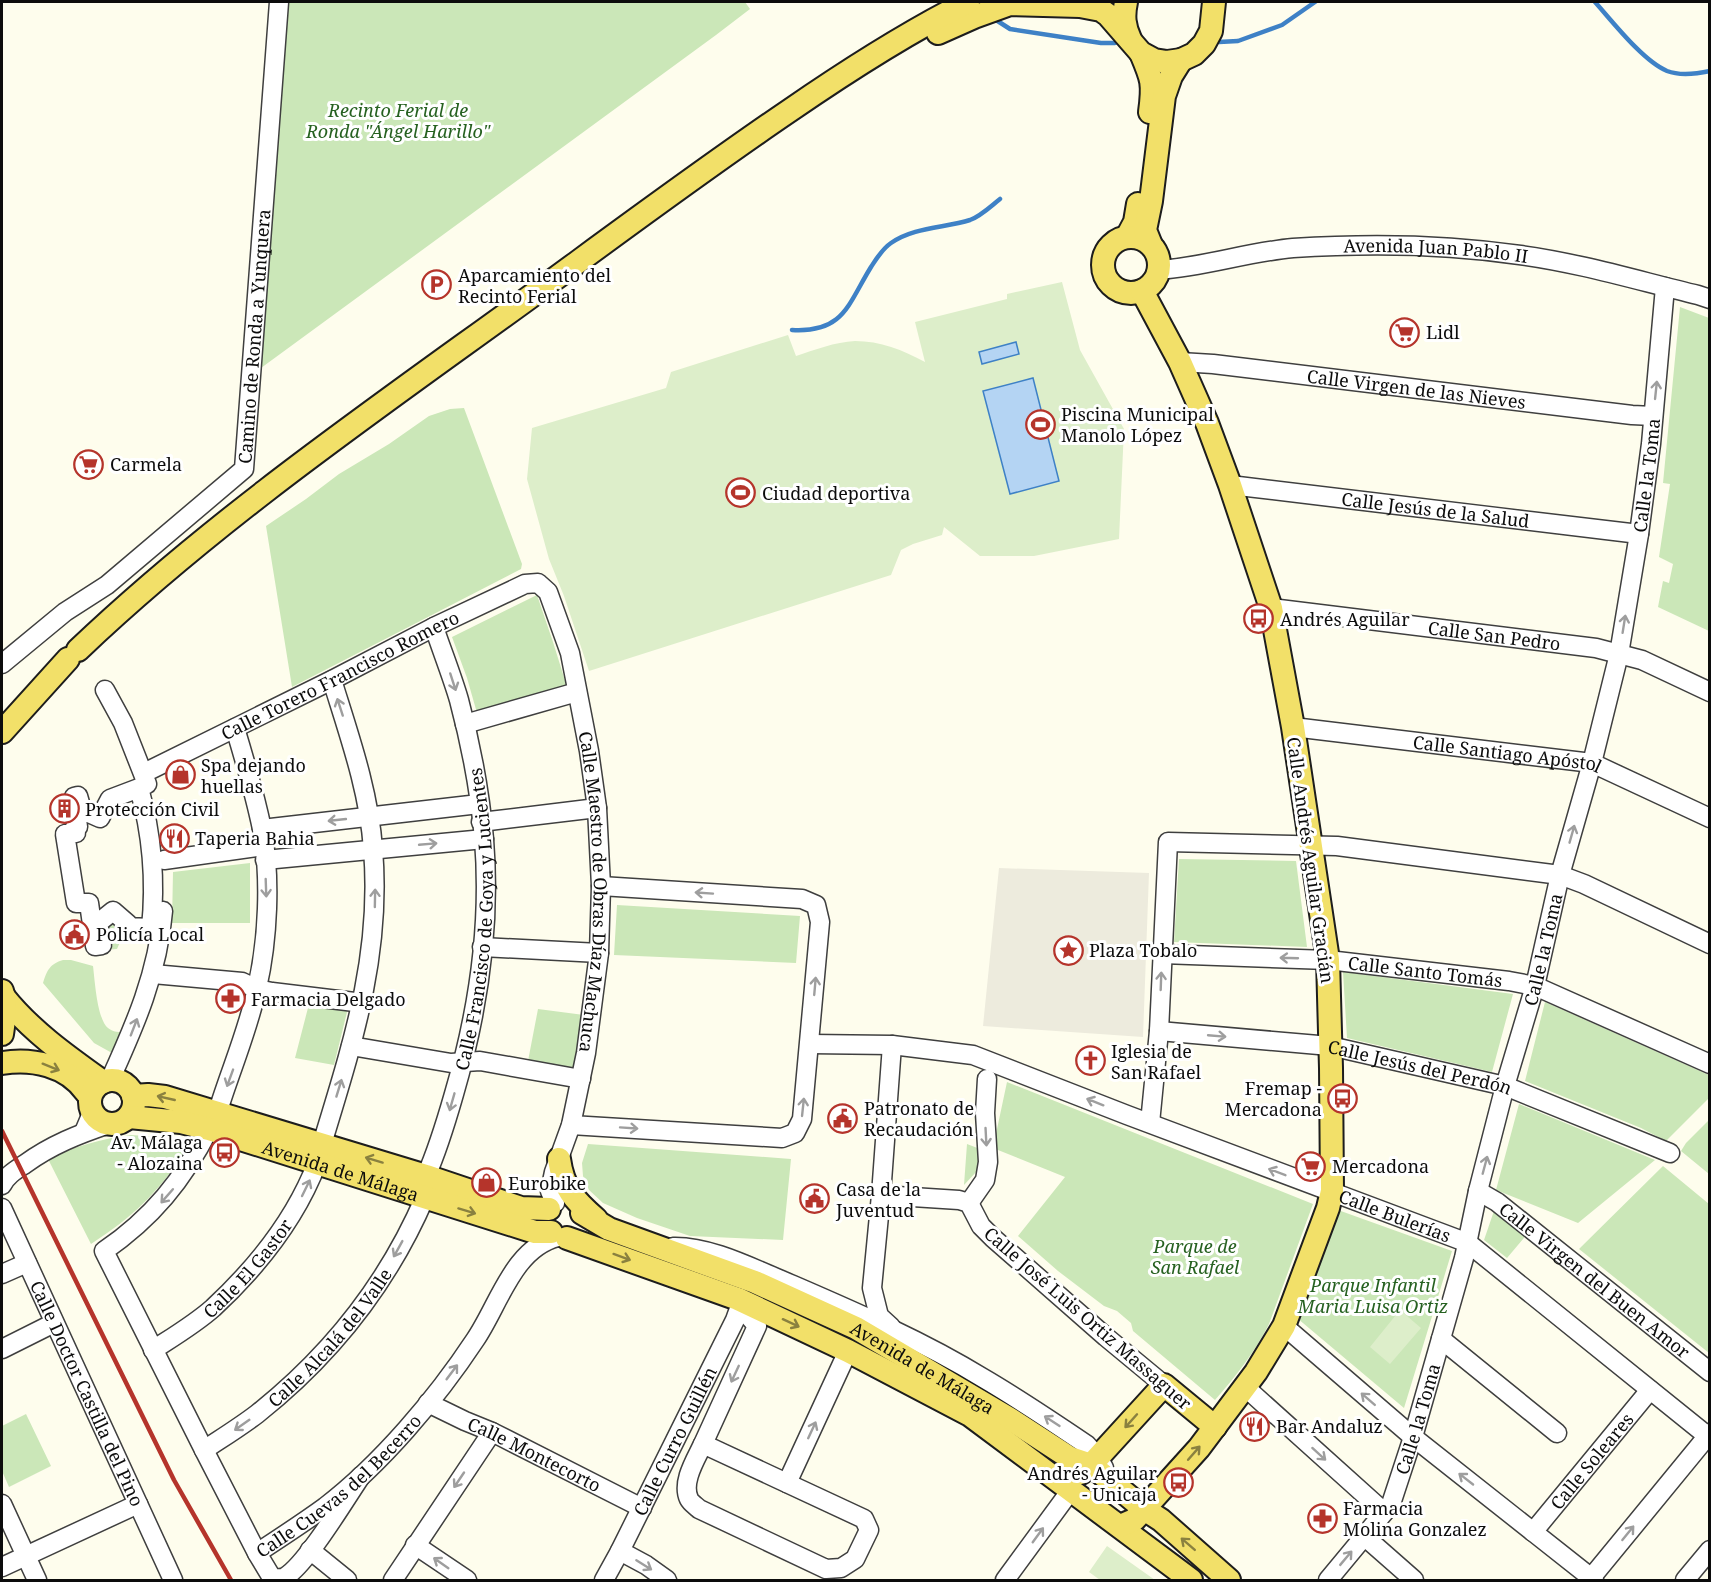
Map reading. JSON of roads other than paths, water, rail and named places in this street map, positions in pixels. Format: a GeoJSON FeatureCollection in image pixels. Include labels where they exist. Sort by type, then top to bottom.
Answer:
{"type":"FeatureCollection","features":[{"type":"Feature","properties":{"kind":"main road"},"geometry":{"type":"LineString","coordinates":[[657,204],[710,152],[854,50],[933,2]]}},
{"type":"Feature","properties":{"kind":"main road"},"geometry":{"type":"LineString","coordinates":[[3,731],[73,654],[118,612],[230,519],[355,424],[657,204],[832,81],[925,23],[968,2]]}},
{"type":"Feature","properties":{"kind":"main road"},"geometry":{"type":"LineString","coordinates":[[1126,2],[1125,28],[1151,77],[1154,89],[1135,222],[1127,237]]}},
{"type":"Feature","properties":{"kind":"main road"},"geometry":{"type":"LineString","coordinates":[[580,260],[866,72],[914,43],[974,17],[1010,4],[1080,6],[1101,10],[1136,47],[1154,60],[1167,62],[1181,60],[1194,54],[1204,44],[1211,31],[1212,6]]}},
{"type":"Feature","properties":{"kind":"main road"},"geometry":{"type":"LineString","coordinates":[[1151,245],[1136,237],[1119,239],[1107,250],[1103,265],[1107,280],[1118,290],[1130,293],[1142,291],[1150,286],[1159,270],[1158,257],[1145,230],[1151,201],[1164,96],[1171,76],[1181,60]]}},
{"type":"Feature","properties":{"kind":"main road","name":"Calle Andrés Aguilar Gracián"},"geometry":{"type":"LineString","coordinates":[[1120,1526],[1134,1520],[1199,1448],[1245,1387],[1284,1326],[1328,1208],[1332,1191],[1328,960],[1312,845],[1271,608],[1207,423],[1180,362],[1142,291]]}},
{"type":"Feature","properties":{"kind":"main road"},"geometry":{"type":"LineString","coordinates":[[3,992],[12,1006],[49,1041],[106,1105]]}},
{"type":"Feature","properties":{"kind":"main road"},"geometry":{"type":"LineString","coordinates":[[2,1034],[5,1017],[3,992]]}},
{"type":"Feature","properties":{"kind":"main road"},"geometry":{"type":"LineString","coordinates":[[2,1063],[24,1061],[42,1063],[56,1068],[106,1105]]}},
{"type":"Feature","properties":{"kind":"main road","name":"Avenida de Málaga"},"geometry":{"type":"LineString","coordinates":[[106,1105],[181,1122],[213,1121],[426,1186],[521,1208],[552,1206]]}},
{"type":"Feature","properties":{"kind":"main road"},"geometry":{"type":"LineString","coordinates":[[559,1159],[562,1177],[571,1194],[584,1210],[604,1226]]}},
{"type":"Feature","properties":{"kind":"main road","name":"Avenida de Málaga"},"geometry":{"type":"LineString","coordinates":[[426,1186],[535,1232],[559,1236],[739,1303],[848,1351],[970,1415],[1191,1581]]}},
{"type":"Feature","properties":{"kind":"main road"},"geometry":{"type":"LineString","coordinates":[[560,1201],[576,1204],[582,1213],[580,1229],[572,1236],[559,1236],[546,1221],[546,1215],[552,1206],[560,1201]]}},
{"type":"Feature","properties":{"kind":"main road","name":"Avenida de Málaga"},"geometry":{"type":"LineString","coordinates":[[582,1213],[604,1226],[755,1282],[856,1328],[1010,1419],[1070,1458],[1099,1467],[1144,1509],[1161,1520],[1229,1581]]}},
{"type":"Feature","properties":{"kind":"main road"},"geometry":{"type":"LineString","coordinates":[[1071,1490],[1079,1475],[1099,1467],[1164,1384]]}},
{"type":"Feature","properties":{"kind":"main road","name":"Calle José Luis Ortiz Massaguer"},"geometry":{"type":"LineString","coordinates":[[1164,1384],[1215,1426]]}},
{"type":"Feature","properties":{"kind":"street","name":"Camino de Ronda a Yunquera"},"geometry":{"type":"LineString","coordinates":[[2,664],[65,612],[107,585],[244,469],[279,2]]}},
{"type":"Feature","properties":{"kind":"street","name":"Avenida Juan Pablo II"},"geometry":{"type":"LineString","coordinates":[[1159,270],[1190,267],[1290,248],[1404,245],[1522,255],[1589,268],[1710,299]]}},
{"type":"Feature","properties":{"kind":"street","name":"Calle la Toma"},"geometry":{"type":"LineString","coordinates":[[1328,1581],[1391,1504],[1413,1437],[1468,1242],[1478,1191],[1534,987],[1560,875],[1592,763],[1619,654],[1639,534],[1665,287]]}},
{"type":"Feature","properties":{"kind":"street","name":"Calle Virgen de las Nieves"},"geometry":{"type":"LineString","coordinates":[[1180,362],[1653,416]]}},
{"type":"Feature","properties":{"kind":"street","name":"Calle Jesús de la Salud"},"geometry":{"type":"LineString","coordinates":[[1230,485],[1639,534]]}},
{"type":"Feature","properties":{"kind":"street","name":"Calle Torero Francisco Romero"},"geometry":{"type":"LineString","coordinates":[[144,773],[434,627],[525,584],[538,583]]}},
{"type":"Feature","properties":{"kind":"street","name":"Calle Maestro de Obras Díaz Machuca"},"geometry":{"type":"LineString","coordinates":[[538,583],[548,592],[570,653],[589,751],[597,808],[601,886],[599,953],[582,1079],[571,1125],[550,1191],[552,1206]]}},
{"type":"Feature","properties":{"kind":"street","name":"Calle San Pedro"},"geometry":{"type":"LineString","coordinates":[[1271,608],[1596,648],[1642,660],[1710,692]]}},
{"type":"Feature","properties":{"kind":"street","name":"Calle Francisco de Goya y Lucientes"},"geometry":{"type":"LineString","coordinates":[[426,1186],[463,1062],[474,1011],[485,898],[481,821],[465,724],[434,627]]}},
{"type":"Feature","properties":{"kind":"street","name":"Calle El Gastor"},"geometry":{"type":"LineString","coordinates":[[153,1350],[212,1308],[259,1258],[288,1220],[302,1196],[320,1154],[363,1003],[373,942],[375,895],[373,849],[369,816],[352,743],[332,680]]}},
{"type":"Feature","properties":{"kind":"street"},"geometry":{"type":"LineString","coordinates":[[2,1185],[7,1176],[106,1105],[153,974],[161,937],[164,860],[154,809],[144,773],[123,723],[105,690]]}},
{"type":"Feature","properties":{"kind":"street"},"geometry":{"type":"LineString","coordinates":[[465,724],[577,692]]}},
{"type":"Feature","properties":{"kind":"street"},"geometry":{"type":"LineString","coordinates":[[213,1121],[239,1051],[257,989],[264,951],[267,908],[264,845],[235,728]]}},
{"type":"Feature","properties":{"kind":"street","name":"Calle Santiago Apóstol"},"geometry":{"type":"LineString","coordinates":[[1293,728],[1592,763],[1710,818]]}},
{"type":"Feature","properties":{"kind":"street"},"geometry":{"type":"LineString","coordinates":[[139,788],[147,816],[152,848],[153,910],[151,928],[127,927],[128,924],[113,911],[98,923],[102,945],[95,946],[89,903],[76,903],[66,834],[76,833],[75,827],[78,827],[74,797],[78,796],[82,810],[100,818],[110,799],[139,788]]}},
{"type":"Feature","properties":{"kind":"street"},"geometry":{"type":"LineString","coordinates":[[264,845],[373,849],[481,821],[597,808]]}},
{"type":"Feature","properties":{"kind":"street"},"geometry":{"type":"LineString","coordinates":[[164,860],[264,845],[369,816],[481,821]]}},
{"type":"Feature","properties":{"kind":"street"},"geometry":{"type":"LineString","coordinates":[[1150,1123],[1159,1031],[1168,842],[1312,845],[1360,849],[1560,875],[1584,884],[1710,944]]}},
{"type":"Feature","properties":{"kind":"street"},"geometry":{"type":"LineString","coordinates":[[571,1125],[782,1138],[795,1133],[802,1119],[820,922],[816,905],[802,899],[601,886]]}},
{"type":"Feature","properties":{"kind":"street"},"geometry":{"type":"LineString","coordinates":[[482,947],[599,953]]}},
{"type":"Feature","properties":{"kind":"street","name":"Calle Santo Tomás"},"geometry":{"type":"LineString","coordinates":[[1162,954],[1328,960],[1509,981],[1534,987],[1710,1064]]}},
{"type":"Feature","properties":{"kind":"street"},"geometry":{"type":"LineString","coordinates":[[153,974],[242,982],[257,989],[272,992],[363,1003]]}},
{"type":"Feature","properties":{"kind":"street","name":"Calle Jesús del Perdón"},"geometry":{"type":"LineString","coordinates":[[1159,1031],[1330,1046],[1505,1086],[1670,1153]]}},
{"type":"Feature","properties":{"kind":"street","name":"Calle Bulerías"},"geometry":{"type":"LineString","coordinates":[[810,1044],[892,1046],[973,1055],[1303,1182],[1468,1242],[1709,1436]]}},
{"type":"Feature","properties":{"kind":"street"},"geometry":{"type":"LineString","coordinates":[[351,1046],[451,1063],[480,1061],[582,1079]]}},
{"type":"Feature","properties":{"kind":"street"},"geometry":{"type":"LineString","coordinates":[[892,1046],[872,1287],[879,1316],[893,1329],[982,1377],[1087,1445],[1099,1467]]}},
{"type":"Feature","properties":{"kind":"street"},"geometry":{"type":"LineString","coordinates":[[881,1195],[959,1200],[969,1203],[985,1180],[987,1079]]}},
{"type":"Feature","properties":{"kind":"street","name":"Calle Cuevas del Becerro"},"geometry":{"type":"LineString","coordinates":[[213,1121],[185,1173],[174,1188],[133,1229],[104,1251],[257,1553],[327,1506],[392,1446],[476,1339],[514,1269],[538,1246],[559,1236]]}},
{"type":"Feature","properties":{"kind":"street","name":"Calle Alcalá del Valle"},"geometry":{"type":"LineString","coordinates":[[204,1450],[256,1415],[299,1378],[348,1327],[387,1270],[418,1213],[426,1186]]}},
{"type":"Feature","properties":{"kind":"street","name":"Calle Virgen del Buen Amor"},"geometry":{"type":"LineString","coordinates":[[1478,1191],[1497,1202],[1710,1372]]}},
{"type":"Feature","properties":{"kind":"street","name":"Calle José Luis Ortiz Massaguer"},"geometry":{"type":"LineString","coordinates":[[969,1203],[981,1226],[993,1238],[1106,1337],[1164,1384]]}},
{"type":"Feature","properties":{"kind":"street","name":"Calle Doctor Castilla del Pino"},"geometry":{"type":"LineString","coordinates":[[2,1208],[173,1581]]}},
{"type":"Feature","properties":{"kind":"street"},"geometry":{"type":"LineString","coordinates":[[656,1247],[683,1246],[720,1256],[842,1306],[905,1336]]}},
{"type":"Feature","properties":{"kind":"street"},"geometry":{"type":"LineString","coordinates":[[2,1275],[27,1263]]}},
{"type":"Feature","properties":{"kind":"street"},"geometry":{"type":"LineString","coordinates":[[842,1306],[862,1299],[872,1287]]}},
{"type":"Feature","properties":{"kind":"street"},"geometry":{"type":"LineString","coordinates":[[703,1444],[864,1519],[869,1530],[855,1559],[840,1568],[826,1569],[699,1509],[689,1501],[686,1488],[692,1468],[757,1326],[739,1303]]}},
{"type":"Feature","properties":{"kind":"street","name":"Calle Curro Guillén"},"geometry":{"type":"LineString","coordinates":[[604,1581],[719,1352],[739,1303]]}},
{"type":"Feature","properties":{"kind":"street"},"geometry":{"type":"LineString","coordinates":[[2,1348],[54,1323]]}},
{"type":"Feature","properties":{"kind":"street"},"geometry":{"type":"LineString","coordinates":[[1284,1326],[1413,1437],[1592,1579],[1709,1436]]}},
{"type":"Feature","properties":{"kind":"street"},"geometry":{"type":"LineString","coordinates":[[1440,1339],[1557,1433]]}},
{"type":"Feature","properties":{"kind":"street"},"geometry":{"type":"LineString","coordinates":[[787,1483],[848,1351]]}},
{"type":"Feature","properties":{"kind":"street"},"geometry":{"type":"LineString","coordinates":[[1245,1387],[1384,1512]]}},
{"type":"Feature","properties":{"kind":"street","name":"Calle Soleares"},"geometry":{"type":"LineString","coordinates":[[1533,1532],[1650,1390]]}},
{"type":"Feature","properties":{"kind":"street","name":"Calle Montecorto"},"geometry":{"type":"LineString","coordinates":[[428,1403],[492,1432],[642,1508]]}},
{"type":"Feature","properties":{"kind":"street"},"geometry":{"type":"LineString","coordinates":[[393,1581],[492,1432]]}},
{"type":"Feature","properties":{"kind":"street"},"geometry":{"type":"LineString","coordinates":[[257,1553],[272,1578],[282,1578],[292,1572],[310,1551],[361,1476]]}},
{"type":"Feature","properties":{"kind":"street"},"geometry":{"type":"LineString","coordinates":[[1005,1581],[1071,1490]]}},
{"type":"Feature","properties":{"kind":"street"},"geometry":{"type":"LineString","coordinates":[[2,1504],[37,1581]]}},
{"type":"Feature","properties":{"kind":"street"},"geometry":{"type":"LineString","coordinates":[[2,1567],[138,1504]]}},
{"type":"Feature","properties":{"kind":"street"},"geometry":{"type":"LineString","coordinates":[[1364,1536],[1412,1580]]}},
{"type":"Feature","properties":{"kind":"street"},"geometry":{"type":"LineString","coordinates":[[415,1545],[467,1581]]}},
{"type":"Feature","properties":{"kind":"street"},"geometry":{"type":"LineString","coordinates":[[1697,1575],[1710,1550]]}},
{"type":"Feature","properties":{"kind":"street"},"geometry":{"type":"LineString","coordinates":[[310,1551],[347,1581]]}},
{"type":"Feature","properties":{"kind":"street"},"geometry":{"type":"LineString","coordinates":[[621,1551],[646,1565],[667,1581]]}},
{"type":"Feature","properties":{"kind":"water"},"geometry":{"type":"Polygon","coordinates":[[[1016,342],[1019,354],[982,364],[979,352],[1016,342]]]}},
{"type":"Feature","properties":{"kind":"water"},"geometry":{"type":"Polygon","coordinates":[[[1033,378],[1059,481],[1010,494],[983,391],[1033,378]]]}},
{"type":"Feature","properties":{"kind":"waterway"},"geometry":{"type":"LineString","coordinates":[[1219,42],[1238,41],[1282,25],[1315,2]]}},
{"type":"Feature","properties":{"kind":"waterway"},"geometry":{"type":"LineString","coordinates":[[1595,2],[1628,40],[1658,66],[1677,74],[1710,71]]}},
{"type":"Feature","properties":{"kind":"waterway"},"geometry":{"type":"LineString","coordinates":[[996,20],[1010,29],[1101,43],[1115,43]]}},
{"type":"Feature","properties":{"kind":"waterway"},"geometry":{"type":"LineString","coordinates":[[792,330],[823,327],[842,314],[871,267],[891,243],[919,231],[970,220],[1000,199]]}},
{"type":"Feature","properties":{"kind":"railway"},"geometry":{"type":"LineString","coordinates":[[2,1131],[174,1480],[231,1580]]}},
{"type":"Feature","properties":{"kind":"place","name":"Aparcamiento del Recinto Ferial"},"geometry":{"type":"Point","coordinates":[437,285]}},
{"type":"Feature","properties":{"kind":"place","name":"Lidl"},"geometry":{"type":"Point","coordinates":[1405,332]}},
{"type":"Feature","properties":{"kind":"place","name":"Piscina Municipal Manolo López"},"geometry":{"type":"Point","coordinates":[1040,424]}},
{"type":"Feature","properties":{"kind":"place","name":"Carmela"},"geometry":{"type":"Point","coordinates":[89,464]}},
{"type":"Feature","properties":{"kind":"place","name":"Ciudad deportiva"},"geometry":{"type":"Point","coordinates":[741,493]}},
{"type":"Feature","properties":{"kind":"place","name":"Andrés Aguilar"},"geometry":{"type":"Point","coordinates":[1259,619]}},
{"type":"Feature","properties":{"kind":"place","name":"Spa dejando huellas"},"geometry":{"type":"Point","coordinates":[180,775]}},
{"type":"Feature","properties":{"kind":"place","name":"Protección Civil"},"geometry":{"type":"Point","coordinates":[64,809]}},
{"type":"Feature","properties":{"kind":"place","name":"Taperia Bahia"},"geometry":{"type":"Point","coordinates":[174,838]}},
{"type":"Feature","properties":{"kind":"place","name":"Policía Local"},"geometry":{"type":"Point","coordinates":[75,934]}},
{"type":"Feature","properties":{"kind":"place","name":"Plaza Tobalo"},"geometry":{"type":"Point","coordinates":[1068,950]}},
{"type":"Feature","properties":{"kind":"place","name":"Farmacia Delgado"},"geometry":{"type":"Point","coordinates":[230,999]}},
{"type":"Feature","properties":{"kind":"place","name":"Iglesia de San Rafael"},"geometry":{"type":"Point","coordinates":[1090,1061]}},
{"type":"Feature","properties":{"kind":"place","name":"Fremap - Mercadona"},"geometry":{"type":"Point","coordinates":[1343,1098]}},
{"type":"Feature","properties":{"kind":"place","name":"Patronato de Recaudación"},"geometry":{"type":"Point","coordinates":[843,1118]}},
{"type":"Feature","properties":{"kind":"place","name":"Av. Málaga - Alozaina"},"geometry":{"type":"Point","coordinates":[224,1152]}},
{"type":"Feature","properties":{"kind":"place","name":"Mercadona"},"geometry":{"type":"Point","coordinates":[1311,1166]}},
{"type":"Feature","properties":{"kind":"place","name":"Eurobike"},"geometry":{"type":"Point","coordinates":[487,1183]}},
{"type":"Feature","properties":{"kind":"place","name":"Casa de la Juventud"},"geometry":{"type":"Point","coordinates":[815,1199]}},
{"type":"Feature","properties":{"kind":"place","name":"Bar Andaluz"},"geometry":{"type":"Point","coordinates":[1255,1426]}},
{"type":"Feature","properties":{"kind":"place","name":"Andrés Aguilar - Unicaja"},"geometry":{"type":"Point","coordinates":[1178,1483]}},
{"type":"Feature","properties":{"kind":"place","name":"Farmacia Molina Gonzalez"},"geometry":{"type":"Point","coordinates":[1322,1518]}},
{"type":"Feature","properties":{"kind":"park label","name":"Recinto Ferial de Ronda \"Ángel Harillo\""},"geometry":{"type":"Point","coordinates":[398,120]}},
{"type":"Feature","properties":{"kind":"park label","name":"Parque de San Rafael"},"geometry":{"type":"Point","coordinates":[1195,1256]}},
{"type":"Feature","properties":{"kind":"park label","name":"Parque Infantil Maria Luisa Ortiz"},"geometry":{"type":"Point","coordinates":[1373,1295]}}]}
